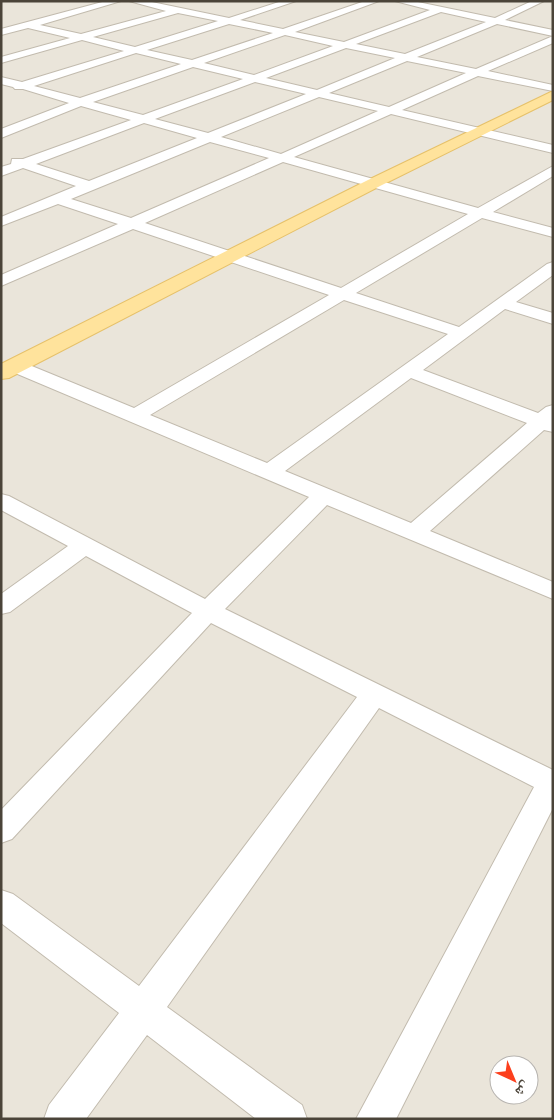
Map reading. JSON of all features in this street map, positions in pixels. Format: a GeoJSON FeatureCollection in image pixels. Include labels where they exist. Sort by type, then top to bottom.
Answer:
{"type":"FeatureCollection","features":[{"type":"Feature","properties":{"kind":"main road"},"geometry":{"type":"LineString","coordinates":[[8,369],[374,183],[553,95]]}},
{"type":"Feature","properties":{"kind":"street"},"geometry":{"type":"LineString","coordinates":[[1,32],[117,1]]}},
{"type":"Feature","properties":{"kind":"street"},"geometry":{"type":"LineString","coordinates":[[134,1],[553,88]]}},
{"type":"Feature","properties":{"kind":"street"},"geometry":{"type":"LineString","coordinates":[[1,94],[292,1]]}},
{"type":"Feature","properties":{"kind":"street"},"geometry":{"type":"LineString","coordinates":[[1,134],[81,102],[375,1]]}},
{"type":"Feature","properties":{"kind":"street"},"geometry":{"type":"LineString","coordinates":[[399,1],[553,33]]}},
{"type":"Feature","properties":{"kind":"street"},"geometry":{"type":"LineString","coordinates":[[1,222],[496,22],[540,1]]}},
{"type":"Feature","properties":{"kind":"street"},"geometry":{"type":"LineString","coordinates":[[1,60],[202,4]]}},
{"type":"Feature","properties":{"kind":"street"},"geometry":{"type":"LineString","coordinates":[[1,172],[439,10]]}},
{"type":"Feature","properties":{"kind":"street"},"geometry":{"type":"LineString","coordinates":[[29,25],[553,149]]}},
{"type":"Feature","properties":{"kind":"street"},"geometry":{"type":"LineString","coordinates":[[1,281],[553,39]]}},
{"type":"Feature","properties":{"kind":"street"},"geometry":{"type":"LineString","coordinates":[[1,80],[553,233]]}},
{"type":"Feature","properties":{"kind":"street"},"geometry":{"type":"LineString","coordinates":[[1,157],[89,186]]}},
{"type":"Feature","properties":{"kind":"street"},"geometry":{"type":"LineString","coordinates":[[135,416],[553,170]]}},
{"type":"Feature","properties":{"kind":"street"},"geometry":{"type":"LineString","coordinates":[[58,199],[461,333]]}},
{"type":"Feature","properties":{"kind":"street"},"geometry":{"type":"LineString","coordinates":[[269,472],[553,266]]}},
{"type":"Feature","properties":{"kind":"street"},"geometry":{"type":"LineString","coordinates":[[503,303],[553,319]]}},
{"type":"Feature","properties":{"kind":"street"},"geometry":{"type":"LineString","coordinates":[[8,369],[135,416],[553,591]]}},
{"type":"Feature","properties":{"kind":"street"},"geometry":{"type":"LineString","coordinates":[[409,371],[549,420]]}},
{"type":"Feature","properties":{"kind":"street"},"geometry":{"type":"LineString","coordinates":[[414,533],[549,420]]}},
{"type":"Feature","properties":{"kind":"street"},"geometry":{"type":"LineString","coordinates":[[1,830],[208,611],[324,495]]}},
{"type":"Feature","properties":{"kind":"street"},"geometry":{"type":"LineString","coordinates":[[1,500],[208,611],[552,783],[375,1119]]}},
{"type":"Feature","properties":{"kind":"street"},"geometry":{"type":"LineString","coordinates":[[1,606],[84,546]]}},
{"type":"Feature","properties":{"kind":"street"},"geometry":{"type":"LineString","coordinates":[[63,1119],[374,695]]}},
{"type":"Feature","properties":{"kind":"street"},"geometry":{"type":"LineString","coordinates":[[1,904],[288,1119]]}},
{"type":"Feature","properties":{"kind":"shaded area"},"geometry":{"type":"Polygon","coordinates":[[[1,1],[553,1],[553,1119],[1,1119],[1,1]]]}}]}
